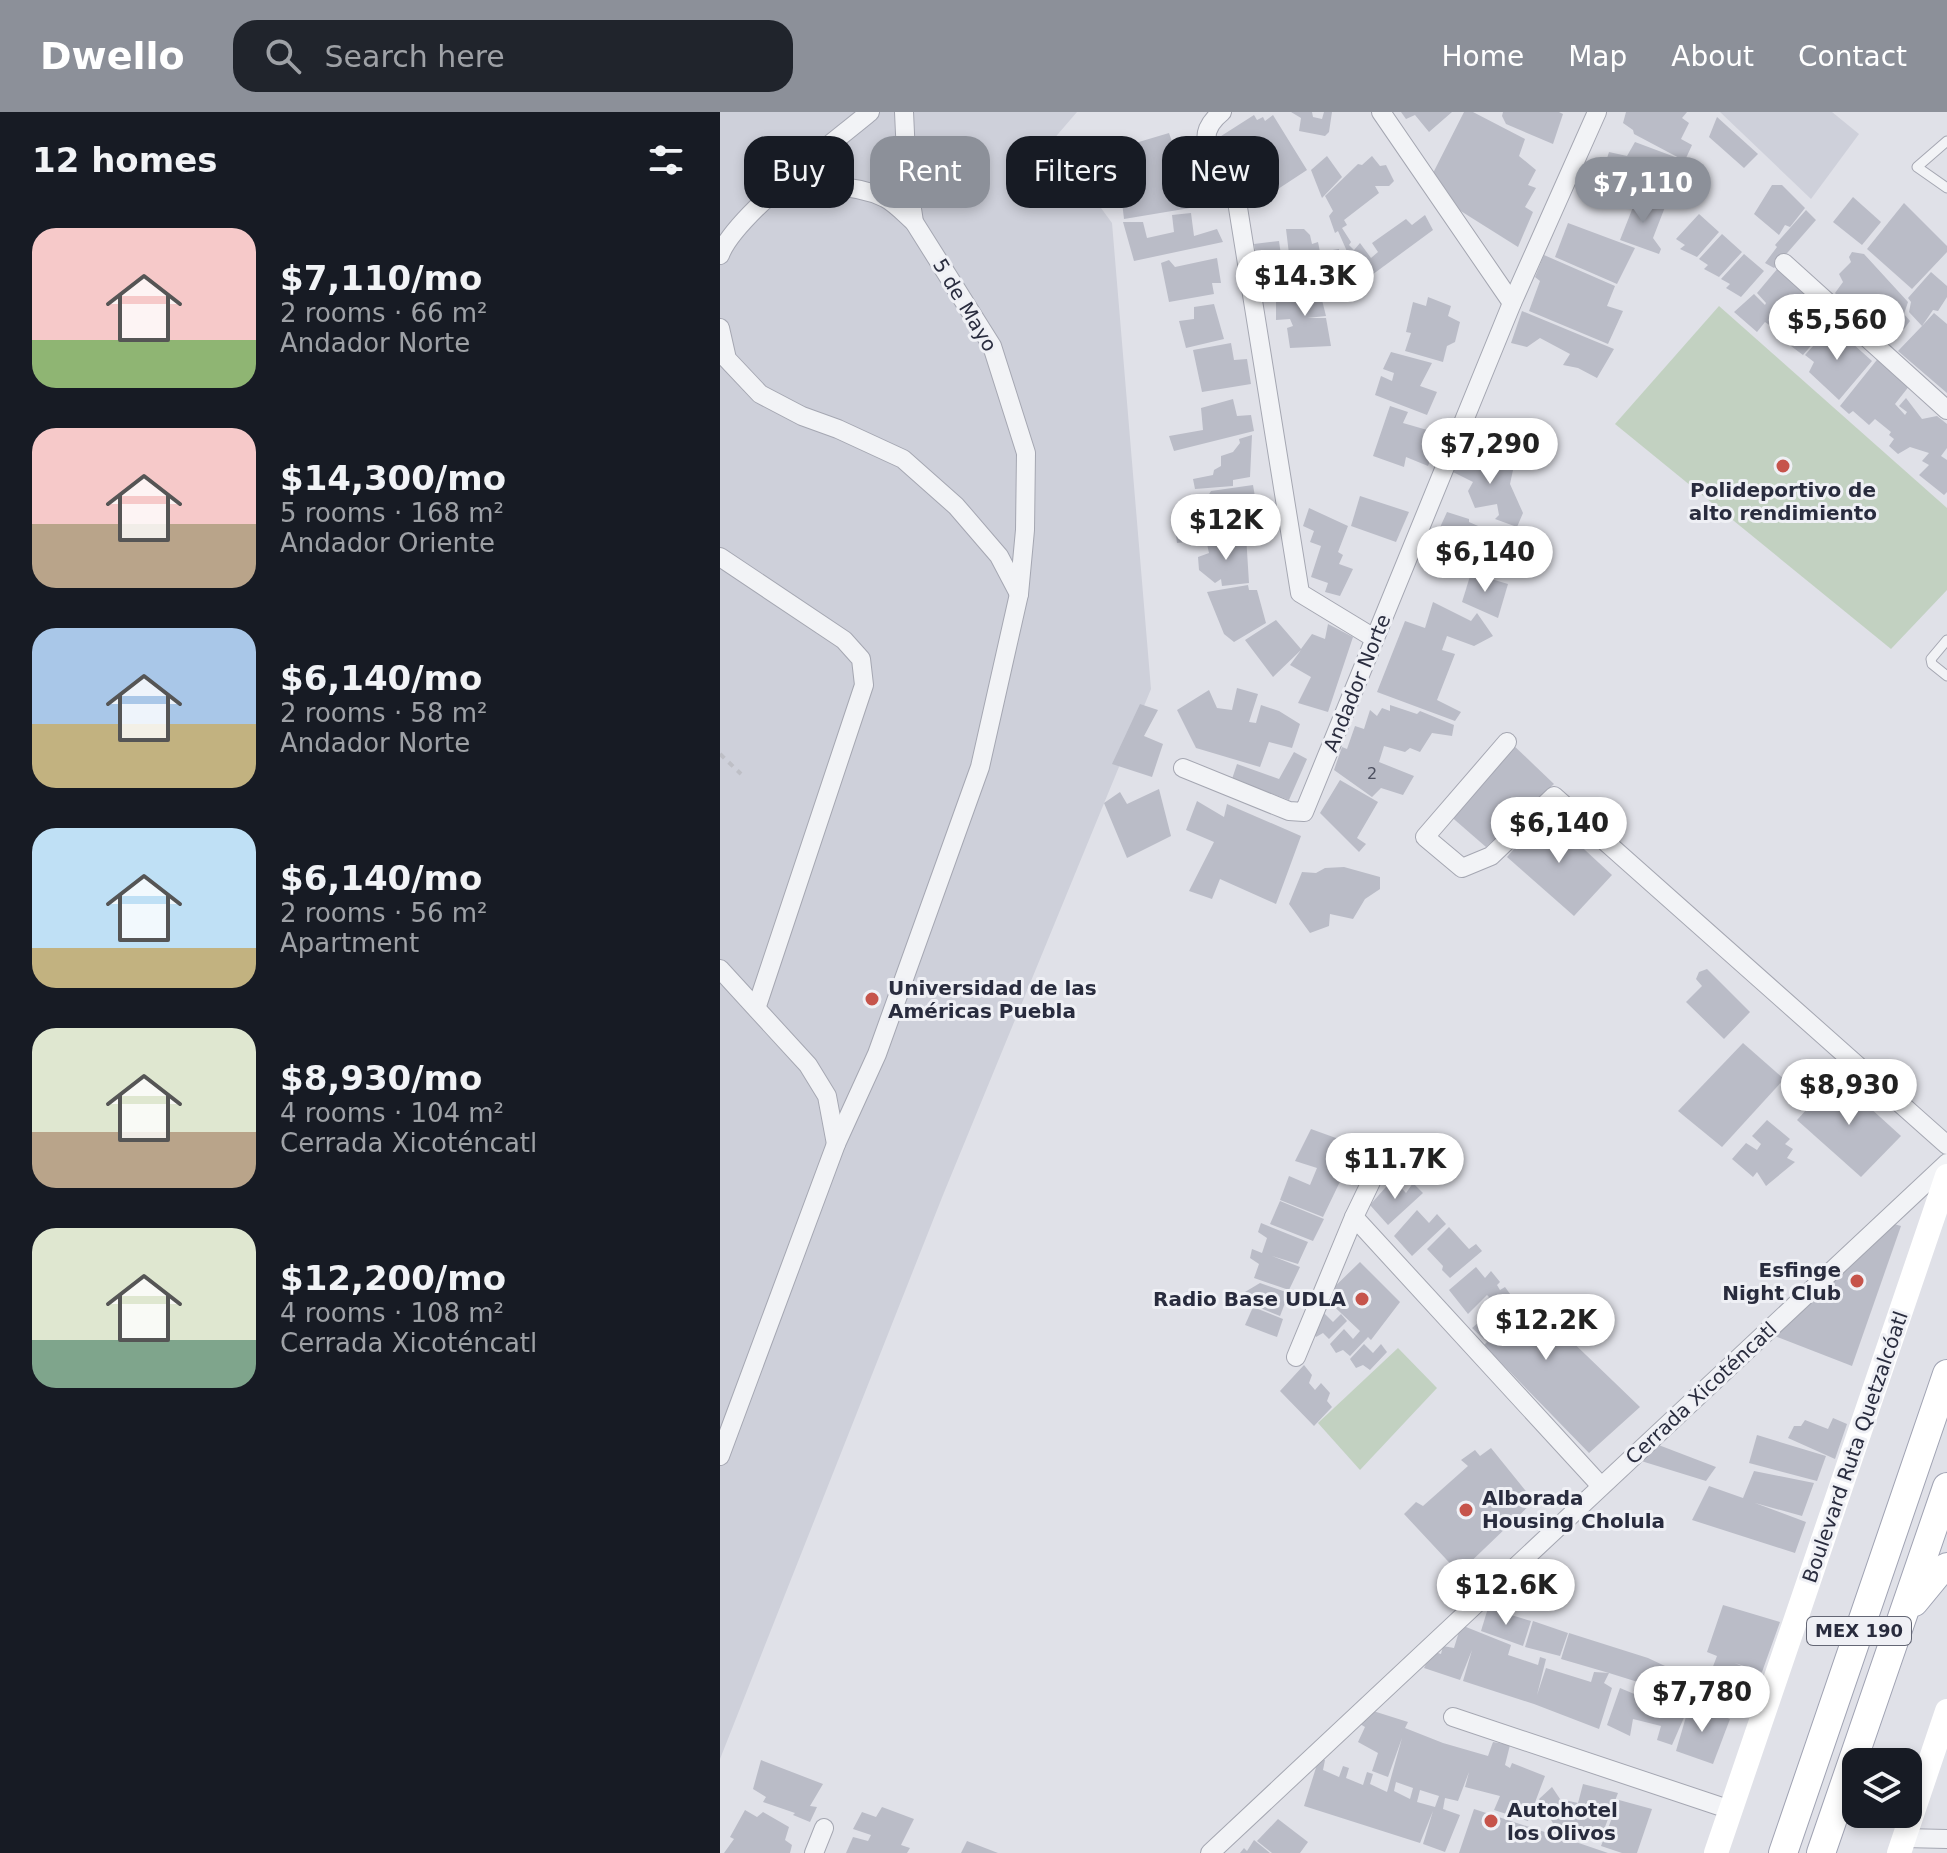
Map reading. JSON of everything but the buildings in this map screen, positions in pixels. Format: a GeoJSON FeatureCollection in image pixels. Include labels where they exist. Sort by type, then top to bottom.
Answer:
{"type":"FeatureCollection","features":[{"type":"Feature","properties":{"kind":"main road","name":"Boulevard Ruta Quetzalcóatl"},"geometry":{"type":"LineString","coordinates":[[1716,1853],[1947,1176]]}},
{"type":"Feature","properties":{"kind":"main road","name":"MEX 190"},"geometry":{"type":"LineString","coordinates":[[1783,1853],[1947,1374]]}},
{"type":"Feature","properties":{"kind":"main road","name":"MEX 190"},"geometry":{"type":"LineString","coordinates":[[1821,1853],[1947,1487]]}},
{"type":"Feature","properties":{"kind":"main road"},"geometry":{"type":"LineString","coordinates":[[1903,1615],[1937,1574],[1947,1567]]}},
{"type":"Feature","properties":{"kind":"main road"},"geometry":{"type":"LineString","coordinates":[[1901,1846],[1947,1711]]}},
{"type":"Feature","properties":{"kind":"street"},"geometry":{"type":"LineString","coordinates":[[842,136],[870,112]]}},
{"type":"Feature","properties":{"kind":"street","name":"5 de Mayo"},"geometry":{"type":"LineString","coordinates":[[720,1456],[836,1144],[877,1054],[980,767],[1019,594],[1025,530],[1026,453],[992,346],[914,222],[907,176],[904,112]]}},
{"type":"Feature","properties":{"kind":"street"},"geometry":{"type":"LineString","coordinates":[[1222,112],[1206,129],[1205,146],[1235,189],[1300,593],[1374,638]]}},
{"type":"Feature","properties":{"kind":"street"},"geometry":{"type":"LineString","coordinates":[[1381,112],[1512,303]]}},
{"type":"Feature","properties":{"kind":"street","name":"Andador Norte"},"geometry":{"type":"LineString","coordinates":[[1183,768],[1289,811],[1304,812],[1512,303],[1597,112]]}},
{"type":"Feature","properties":{"kind":"street"},"geometry":{"type":"LineString","coordinates":[[854,189],[886,198],[914,222]]}},
{"type":"Feature","properties":{"kind":"street"},"geometry":{"type":"LineString","coordinates":[[720,255],[741,225],[759,208]]}},
{"type":"Feature","properties":{"kind":"street"},"geometry":{"type":"LineString","coordinates":[[1784,263],[1947,410]]}},
{"type":"Feature","properties":{"kind":"street"},"geometry":{"type":"LineString","coordinates":[[720,328],[727,359],[760,394],[802,416],[903,459],[956,506],[999,556],[1019,594]]}},
{"type":"Feature","properties":{"kind":"street"},"geometry":{"type":"LineString","coordinates":[[720,557],[844,640],[861,659],[864,685],[757,1006]]}},
{"type":"Feature","properties":{"kind":"street"},"geometry":{"type":"LineString","coordinates":[[1507,742],[1425,837],[1462,868],[1491,856],[1554,796],[1947,1145]]}},
{"type":"Feature","properties":{"kind":"street"},"geometry":{"type":"LineString","coordinates":[[720,969],[808,1065],[827,1096],[836,1144]]}},
{"type":"Feature","properties":{"kind":"street","name":"Cerrada Xicoténcatl"},"geometry":{"type":"LineString","coordinates":[[1210,1853],[1947,1163]]}},
{"type":"Feature","properties":{"kind":"street"},"geometry":{"type":"LineString","coordinates":[[1296,1357],[1379,1165]]}},
{"type":"Feature","properties":{"kind":"street"},"geometry":{"type":"LineString","coordinates":[[1354,1217],[1601,1486]]}},
{"type":"Feature","properties":{"kind":"street"},"geometry":{"type":"LineString","coordinates":[[1453,1717],[1731,1810]]}},
{"type":"Feature","properties":{"kind":"street"},"geometry":{"type":"LineString","coordinates":[[814,1853],[824,1828]]}},
{"type":"Feature","properties":{"kind":"street"},"geometry":{"type":"LineString","coordinates":[[1901,1846],[1947,1839]]}},
{"type":"Feature","properties":{"kind":"lane"},"geometry":{"type":"LineString","coordinates":[[1947,141],[1917,167],[1947,188]]}},
{"type":"Feature","properties":{"kind":"lane"},"geometry":{"type":"LineString","coordinates":[[1947,640],[1931,659],[1932,664],[1947,676]]}},
{"type":"Feature","properties":{"kind":"path"},"geometry":{"type":"LineString","coordinates":[[720,754],[741,774]]}},
{"type":"Feature","properties":{"kind":"shaded area","name":"Universidad de las Américas Puebla"},"geometry":{"type":"Polygon","coordinates":[[[720,112],[1077,112],[1056,136],[1006,136],[1006,208],[1101,208],[1112,223],[1151,689],[943,1195],[720,1759],[720,112]]]}},
{"type":"Feature","properties":{"kind":"shaded area"},"geometry":{"type":"Polygon","coordinates":[[[1720,112],[1832,112],[1859,134],[1811,199],[1720,112]]]}},
{"type":"Feature","properties":{"kind":"green space","name":"Polideportivo de alto rendimiento"},"geometry":{"type":"Polygon","coordinates":[[[1719,306],[1947,508],[1947,590],[1891,649],[1615,424],[1719,306]]]}},
{"type":"Feature","properties":{"kind":"green space"},"geometry":{"type":"Polygon","coordinates":[[[1398,1348],[1437,1388],[1360,1470],[1318,1423],[1398,1348]]]}},
{"type":"Feature","properties":{"kind":"place","name":"Polideportivo de alto rendimiento"},"geometry":{"type":"Point","coordinates":[1783,466]}},
{"type":"Feature","properties":{"kind":"place","name":"Universidad de las Américas Puebla"},"geometry":{"type":"Point","coordinates":[872,999]}},
{"type":"Feature","properties":{"kind":"place","name":"Esfinge Night Club"},"geometry":{"type":"Point","coordinates":[1857,1281]}},
{"type":"Feature","properties":{"kind":"place","name":"Radio Base UDLA"},"geometry":{"type":"Point","coordinates":[1362,1299]}},
{"type":"Feature","properties":{"kind":"place","name":"Alborada Housing Cholula"},"geometry":{"type":"Point","coordinates":[1466,1510]}},
{"type":"Feature","properties":{"kind":"place","name":"Autohotel los Olivos"},"geometry":{"type":"Point","coordinates":[1491,1821]}}]}
